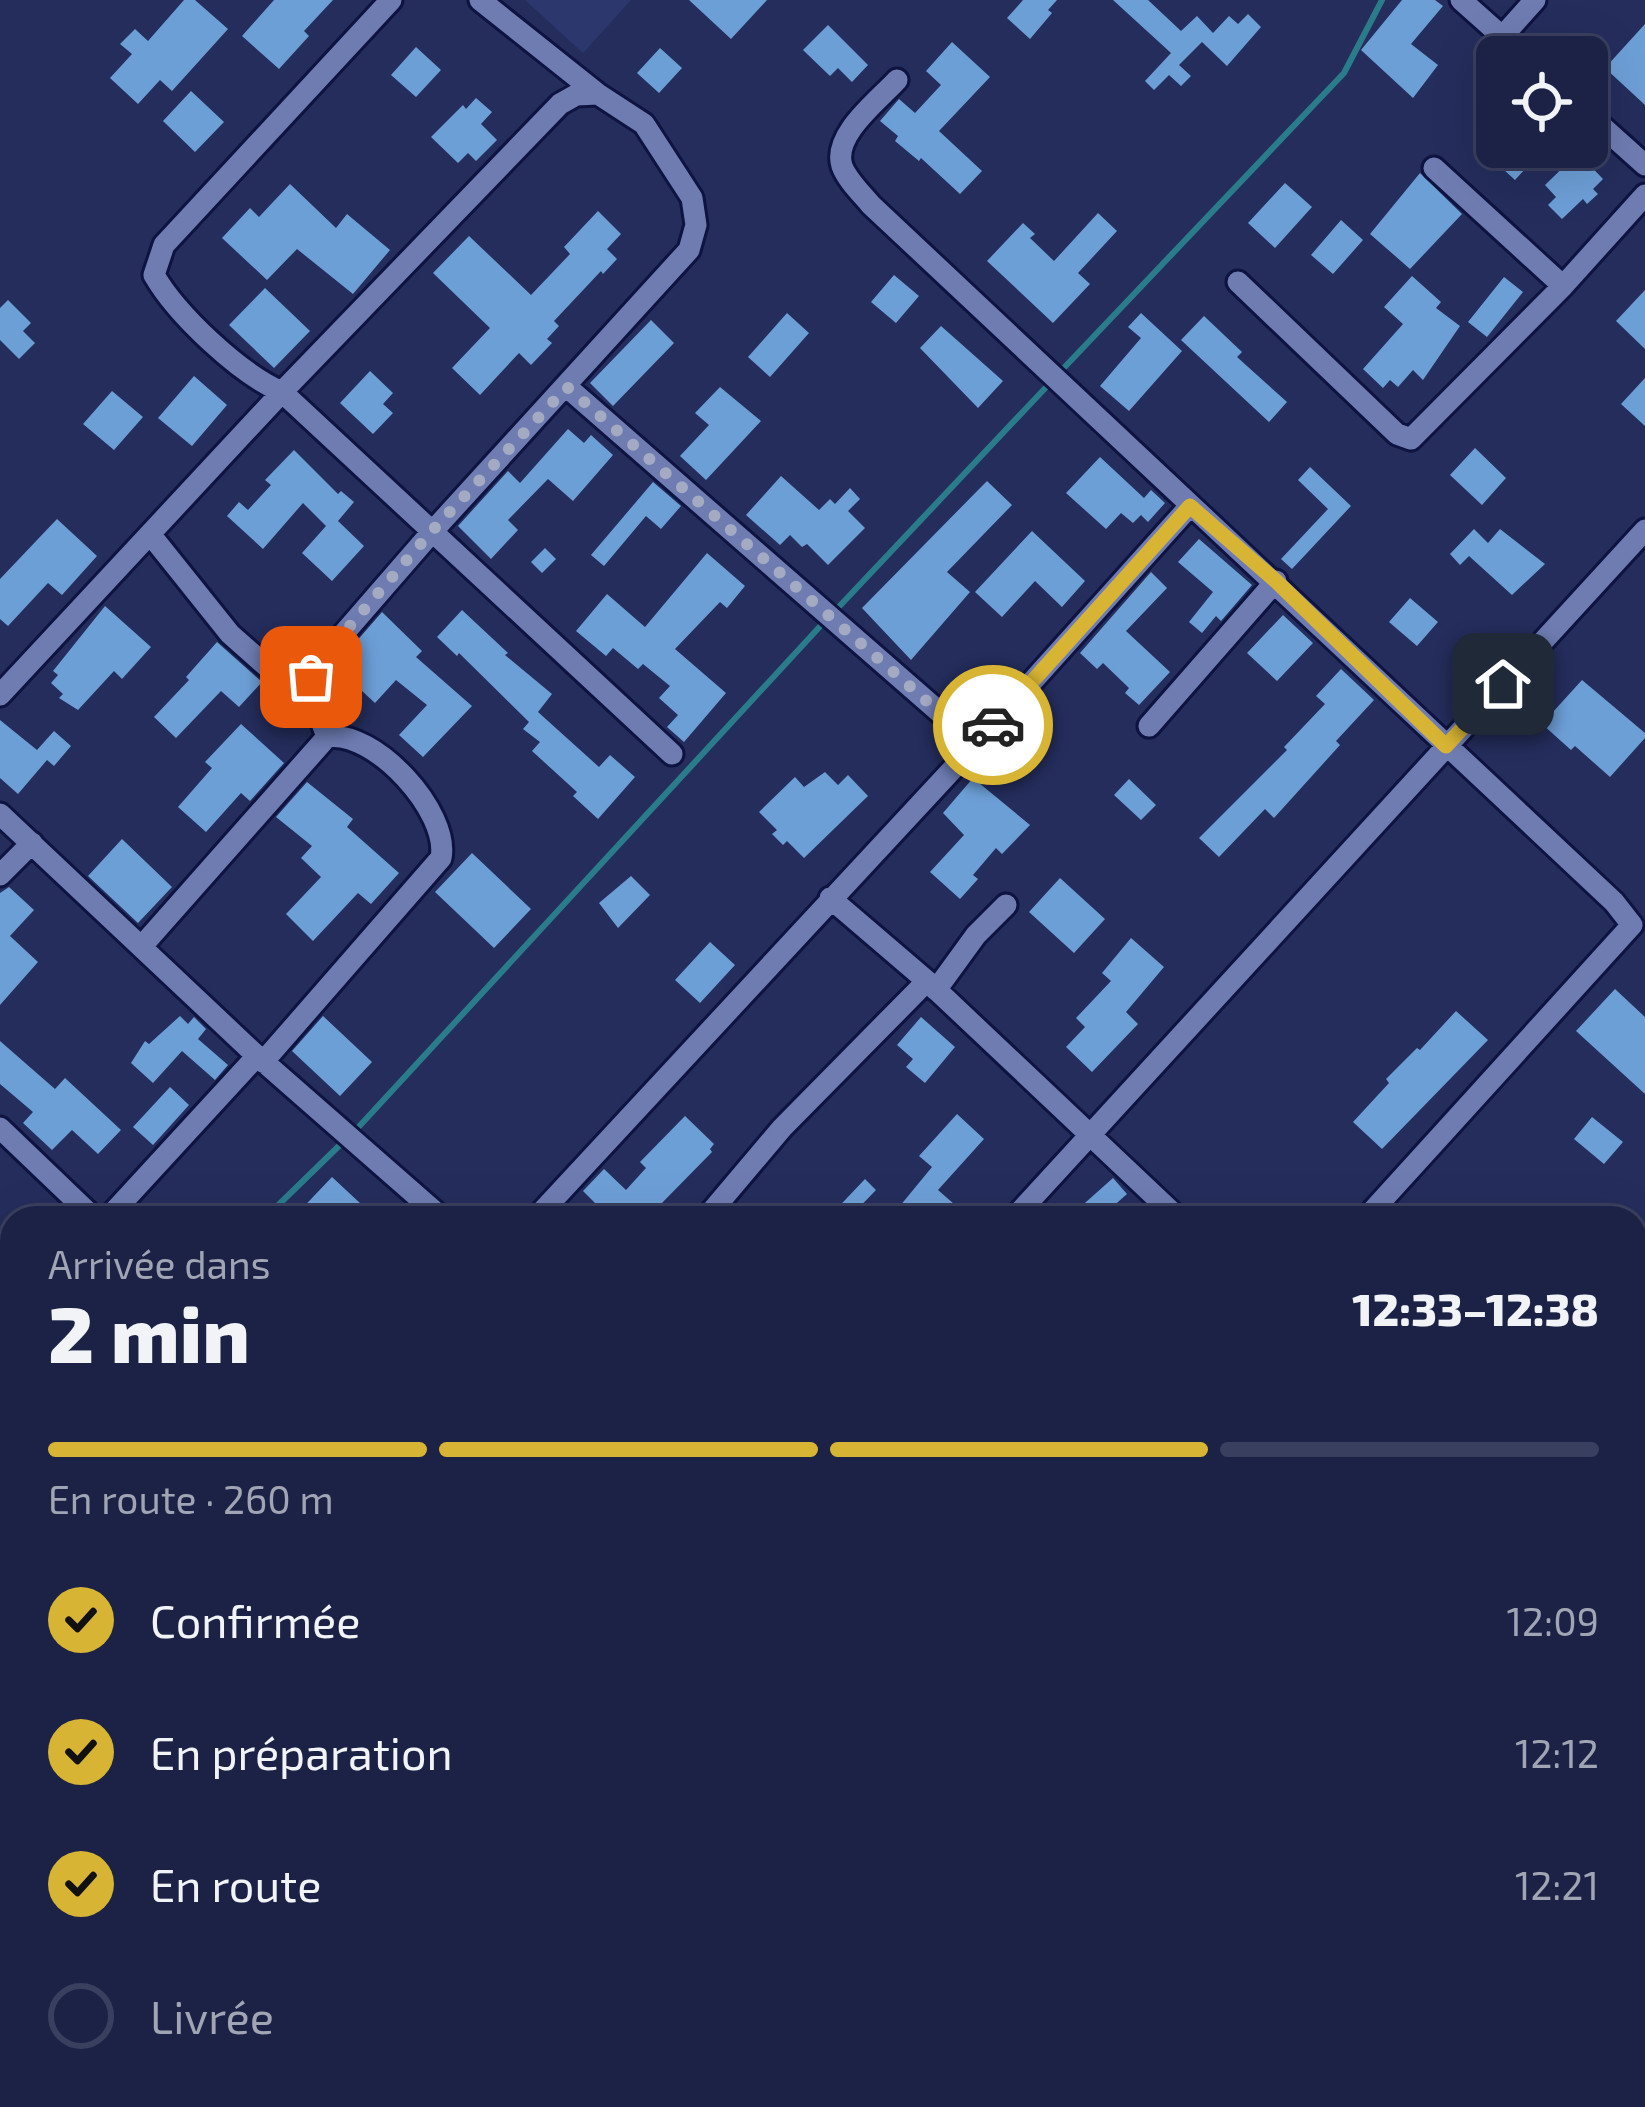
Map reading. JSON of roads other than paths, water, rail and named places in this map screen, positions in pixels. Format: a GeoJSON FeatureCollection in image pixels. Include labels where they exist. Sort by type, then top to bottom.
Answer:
{"type":"FeatureCollection","features":[{"type":"Feature","properties":{"kind":"street"},"geometry":{"type":"LineString","coordinates":[[391,0],[164,245],[154,275],[166,296],[258,382],[282,392],[672,754]]}},
{"type":"Feature","properties":{"kind":"street"},"geometry":{"type":"LineString","coordinates":[[327,737],[312,693],[311,677],[319,662],[430,533],[689,250],[696,225],[692,198],[644,124],[598,94],[480,0]]}},
{"type":"Feature","properties":{"kind":"street"},"geometry":{"type":"LineString","coordinates":[[1461,0],[1501,36]]}},
{"type":"Feature","properties":{"kind":"street"},"geometry":{"type":"LineString","coordinates":[[1503,36],[1535,0]]}},
{"type":"Feature","properties":{"kind":"street"},"geometry":{"type":"LineString","coordinates":[[897,80],[853,128],[841,150],[842,168],[871,206],[1276,581],[1614,902],[1632,925],[1377,1206]]}},
{"type":"Feature","properties":{"kind":"street"},"geometry":{"type":"LineString","coordinates":[[0,695],[282,392],[560,104],[576,95],[598,94]]}},
{"type":"Feature","properties":{"kind":"street"},"geometry":{"type":"LineString","coordinates":[[1608,132],[1645,165]]}},
{"type":"Feature","properties":{"kind":"street"},"geometry":{"type":"LineString","coordinates":[[1435,168],[1563,286]]}},
{"type":"Feature","properties":{"kind":"street"},"geometry":{"type":"LineString","coordinates":[[1238,282],[1397,434],[1411,439],[1563,286],[1645,195]]}},
{"type":"Feature","properties":{"kind":"street"},"geometry":{"type":"LineString","coordinates":[[567,387],[976,744]]}},
{"type":"Feature","properties":{"kind":"street"},"geometry":{"type":"LineString","coordinates":[[547,1206],[1190,506]]}},
{"type":"Feature","properties":{"kind":"street"},"geometry":{"type":"LineString","coordinates":[[1025,1206],[1645,530]]}},
{"type":"Feature","properties":{"kind":"street"},"geometry":{"type":"LineString","coordinates":[[150,534],[230,634],[273,672],[311,677]]}},
{"type":"Feature","properties":{"kind":"street"},"geometry":{"type":"LineString","coordinates":[[1149,725],[1276,581]]}},
{"type":"Feature","properties":{"kind":"street"},"geometry":{"type":"LineString","coordinates":[[119,1206],[442,858],[445,843],[423,799],[395,768],[358,739],[342,734],[327,737],[142,946]]}},
{"type":"Feature","properties":{"kind":"street"},"geometry":{"type":"LineString","coordinates":[[0,814],[260,1059],[428,1206]]}},
{"type":"Feature","properties":{"kind":"street"},"geometry":{"type":"LineString","coordinates":[[0,875],[32,843]]}},
{"type":"Feature","properties":{"kind":"street"},"geometry":{"type":"LineString","coordinates":[[830,898],[932,985],[1166,1206]]}},
{"type":"Feature","properties":{"kind":"street"},"geometry":{"type":"LineString","coordinates":[[716,1206],[782,1128],[932,985],[1006,905]]}},
{"type":"Feature","properties":{"kind":"street"},"geometry":{"type":"LineString","coordinates":[[0,1128],[81,1206]]}},
{"type":"Feature","properties":{"kind":"waterway"},"geometry":{"type":"LineString","coordinates":[[1060,372],[1344,73],[1382,0]]}},
{"type":"Feature","properties":{"kind":"waterway"},"geometry":{"type":"LineString","coordinates":[[834,612],[1051,382]]}},
{"type":"Feature","properties":{"kind":"waterway"},"geometry":{"type":"LineString","coordinates":[[354,1132],[825,621]]}},
{"type":"Feature","properties":{"kind":"waterway"},"geometry":{"type":"LineString","coordinates":[[277,1206],[344,1141]]}}]}
